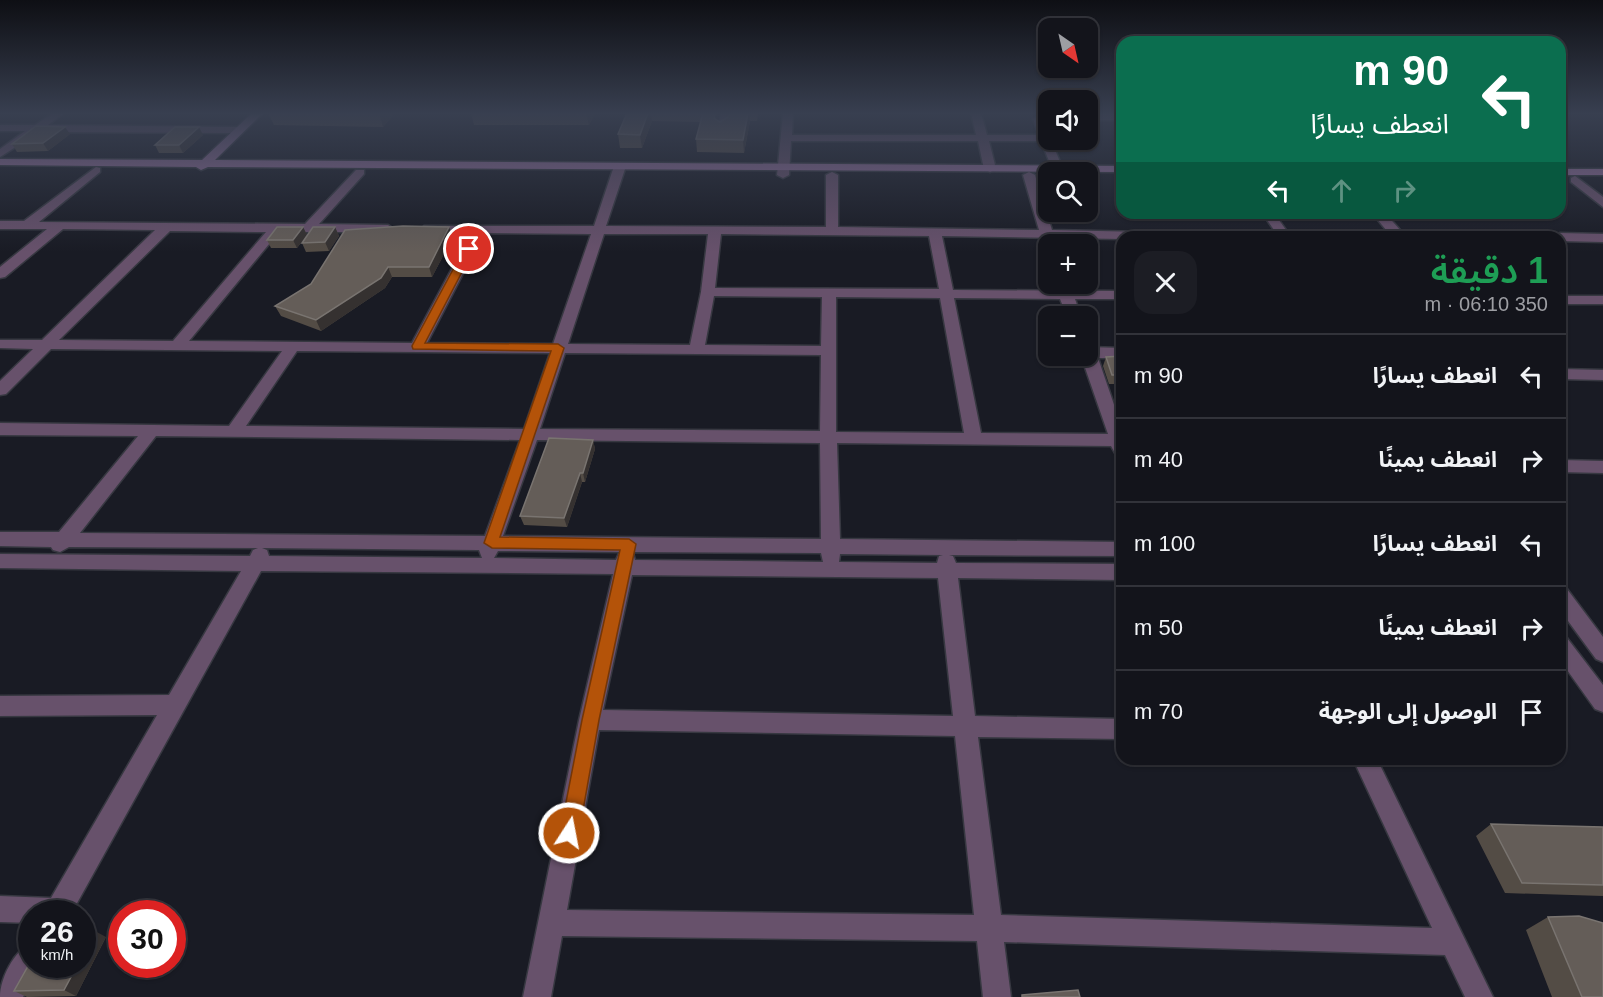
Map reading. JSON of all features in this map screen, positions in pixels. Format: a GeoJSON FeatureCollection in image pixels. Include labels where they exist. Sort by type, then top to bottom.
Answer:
{"type":"FeatureCollection","features":[{"type":"Feature","properties":{"kind":"street"},"geometry":{"type":"LineString","coordinates":[[207,167],[214,160]]}},
{"type":"Feature","properties":{"kind":"street"},"geometry":{"type":"LineString","coordinates":[[207,167],[216,160]]}},
{"type":"Feature","properties":{"kind":"street"},"geometry":{"type":"LineString","coordinates":[[783,171],[784,160]]}},
{"type":"Feature","properties":{"kind":"street"},"geometry":{"type":"LineString","coordinates":[[988,160],[990,169]]}},
{"type":"Feature","properties":{"kind":"street"},"geometry":{"type":"LineString","coordinates":[[0,162],[360,172],[620,170]]}},
{"type":"Feature","properties":{"kind":"street"},"geometry":{"type":"LineString","coordinates":[[0,168],[783,171],[990,169],[1038,171]]}},
{"type":"Feature","properties":{"kind":"street"},"geometry":{"type":"LineString","coordinates":[[1098,170],[1116,169]]}},
{"type":"Feature","properties":{"kind":"street"},"geometry":{"type":"LineString","coordinates":[[27,225],[96,170]]}},
{"type":"Feature","properties":{"kind":"street"},"geometry":{"type":"LineString","coordinates":[[483,566],[620,170]]}},
{"type":"Feature","properties":{"kind":"street"},"geometry":{"type":"LineString","coordinates":[[783,171],[832,175],[1038,174]]}},
{"type":"Feature","properties":{"kind":"street"},"geometry":{"type":"LineString","coordinates":[[309,228],[360,172]]}},
{"type":"Feature","properties":{"kind":"street"},"geometry":{"type":"LineString","coordinates":[[1566,172],[1603,172]]}},
{"type":"Feature","properties":{"kind":"street"},"geometry":{"type":"LineString","coordinates":[[832,175],[832,231]]}},
{"type":"Feature","properties":{"kind":"street"},"geometry":{"type":"LineString","coordinates":[[1029,175],[1047,234]]}},
{"type":"Feature","properties":{"kind":"street"},"geometry":{"type":"LineString","coordinates":[[1098,176],[1116,177]]}},
{"type":"Feature","properties":{"kind":"street"},"geometry":{"type":"LineString","coordinates":[[1566,180],[1603,180]]}},
{"type":"Feature","properties":{"kind":"street"},"geometry":{"type":"LineString","coordinates":[[1575,180],[1603,203]]}},
{"type":"Feature","properties":{"kind":"street"},"geometry":{"type":"LineString","coordinates":[[1383,219],[1394,231]]}},
{"type":"Feature","properties":{"kind":"street"},"geometry":{"type":"LineString","coordinates":[[0,225],[275,229],[832,231],[1038,235]]}},
{"type":"Feature","properties":{"kind":"street"},"geometry":{"type":"LineString","coordinates":[[0,274],[59,226]]}},
{"type":"Feature","properties":{"kind":"street"},"geometry":{"type":"LineString","coordinates":[[0,390],[167,226]]}},
{"type":"Feature","properties":{"kind":"street"},"geometry":{"type":"LineString","coordinates":[[177,346],[275,229]]}},
{"type":"Feature","properties":{"kind":"street"},"geometry":{"type":"LineString","coordinates":[[417,346],[480,229]]}},
{"type":"Feature","properties":{"kind":"street"},"geometry":{"type":"LineString","coordinates":[[697,350],[708,292],[715,231]]}},
{"type":"Feature","properties":{"kind":"street"},"geometry":{"type":"LineString","coordinates":[[935,232],[974,440]]}},
{"type":"Feature","properties":{"kind":"street"},"geometry":{"type":"LineString","coordinates":[[1098,235],[1116,236]]}},
{"type":"Feature","properties":{"kind":"street"},"geometry":{"type":"LineString","coordinates":[[1566,237],[1603,238]]}},
{"type":"Feature","properties":{"kind":"street"},"geometry":{"type":"LineString","coordinates":[[708,292],[1116,295]]}},
{"type":"Feature","properties":{"kind":"street"},"geometry":{"type":"LineString","coordinates":[[828,293],[828,438],[832,569]]}},
{"type":"Feature","properties":{"kind":"street"},"geometry":{"type":"LineString","coordinates":[[1066,295],[1070,306]]}},
{"type":"Feature","properties":{"kind":"street"},"geometry":{"type":"LineString","coordinates":[[1566,300],[1602,301]]}},
{"type":"Feature","properties":{"kind":"street"},"geometry":{"type":"LineString","coordinates":[[0,344],[829,351]]}},
{"type":"Feature","properties":{"kind":"street"},"geometry":{"type":"LineString","coordinates":[[233,432],[292,347]]}},
{"type":"Feature","properties":{"kind":"street"},"geometry":{"type":"LineString","coordinates":[[1098,353],[1116,354]]}},
{"type":"Feature","properties":{"kind":"street"},"geometry":{"type":"LineString","coordinates":[[1093,366],[1116,430]]}},
{"type":"Feature","properties":{"kind":"street"},"geometry":{"type":"LineString","coordinates":[[1566,374],[1603,375]]}},
{"type":"Feature","properties":{"kind":"street"},"geometry":{"type":"LineString","coordinates":[[0,429],[828,438],[1116,444]]}},
{"type":"Feature","properties":{"kind":"street"},"geometry":{"type":"LineString","coordinates":[[46,562],[150,432]]}},
{"type":"Feature","properties":{"kind":"street"},"geometry":{"type":"LineString","coordinates":[[1566,466],[1603,467]]}},
{"type":"Feature","properties":{"kind":"street"},"geometry":{"type":"LineString","coordinates":[[0,539],[831,546],[946,560],[1116,572]]}},
{"type":"Feature","properties":{"kind":"street"},"geometry":{"type":"LineString","coordinates":[[63,900],[268,542]]}},
{"type":"Feature","properties":{"kind":"street"},"geometry":{"type":"LineString","coordinates":[[537,997],[591,720],[629,544]]}},
{"type":"Feature","properties":{"kind":"street"},"geometry":{"type":"LineString","coordinates":[[0,561],[832,569],[1116,549]]}},
{"type":"Feature","properties":{"kind":"street"},"geometry":{"type":"LineString","coordinates":[[946,560],[997,997]]}},
{"type":"Feature","properties":{"kind":"street"},"geometry":{"type":"LineString","coordinates":[[1566,603],[1603,653]]}},
{"type":"Feature","properties":{"kind":"street"},"geometry":{"type":"LineString","coordinates":[[1566,652],[1603,702]]}},
{"type":"Feature","properties":{"kind":"street"},"geometry":{"type":"LineString","coordinates":[[0,706],[174,705]]}},
{"type":"Feature","properties":{"kind":"street"},"geometry":{"type":"LineString","coordinates":[[591,720],[1116,729]]}},
{"type":"Feature","properties":{"kind":"street"},"geometry":{"type":"LineString","coordinates":[[1368,765],[1479,997]]}},
{"type":"Feature","properties":{"kind":"street"},"geometry":{"type":"LineString","coordinates":[[0,909],[18,910]]}},
{"type":"Feature","properties":{"kind":"street"},"geometry":{"type":"LineString","coordinates":[[552,923],[989,928],[1453,942]]}},
{"type":"Feature","properties":{"kind":"street"},"geometry":{"type":"LineString","coordinates":[[8,997],[19,978]]}},
{"type":"Feature","properties":{"kind":"building"},"geometry":{"type":"Polygon","coordinates":[[[403,226],[449,227],[429,267],[388,267],[381,278],[316,320],[275,306],[311,284],[345,230],[403,226]]]}},
{"type":"Feature","properties":{"kind":"building"},"geometry":{"type":"Polygon","coordinates":[[[277,227],[303,227],[293,240],[267,240],[277,227]]]}},
{"type":"Feature","properties":{"kind":"building"},"geometry":{"type":"Polygon","coordinates":[[[313,227],[335,227],[325,242],[302,243],[313,227]]]}},
{"type":"Feature","properties":{"kind":"building"},"geometry":{"type":"Polygon","coordinates":[[[1116,356],[1116,375],[1112,375],[1106,357],[1116,356]]]}},
{"type":"Feature","properties":{"kind":"building"},"geometry":{"type":"Polygon","coordinates":[[[549,438],[593,440],[583,473],[580,473],[564,518],[520,516],[549,438]]]}},
{"type":"Feature","properties":{"kind":"building"},"geometry":{"type":"Polygon","coordinates":[[[1491,824],[1603,827],[1603,885],[1522,883],[1491,824]]]}},
{"type":"Feature","properties":{"kind":"building"},"geometry":{"type":"Polygon","coordinates":[[[1579,916],[1603,923],[1603,997],[1582,997],[1548,917],[1579,916]]]}},
{"type":"Feature","properties":{"kind":"building"},"geometry":{"type":"Polygon","coordinates":[[[21,978],[70,978],[64,990],[14,991],[21,978]]]}},
{"type":"Feature","properties":{"kind":"building"},"geometry":{"type":"Polygon","coordinates":[[[1078,990],[1080,997],[1022,997],[1022,995],[1078,990]]]}},
{"type":"Feature","properties":{"kind":"route"},"geometry":{"type":"LineString","coordinates":[[469,249],[417,346],[558,348],[492,543],[629,544],[569,833]]}}]}
